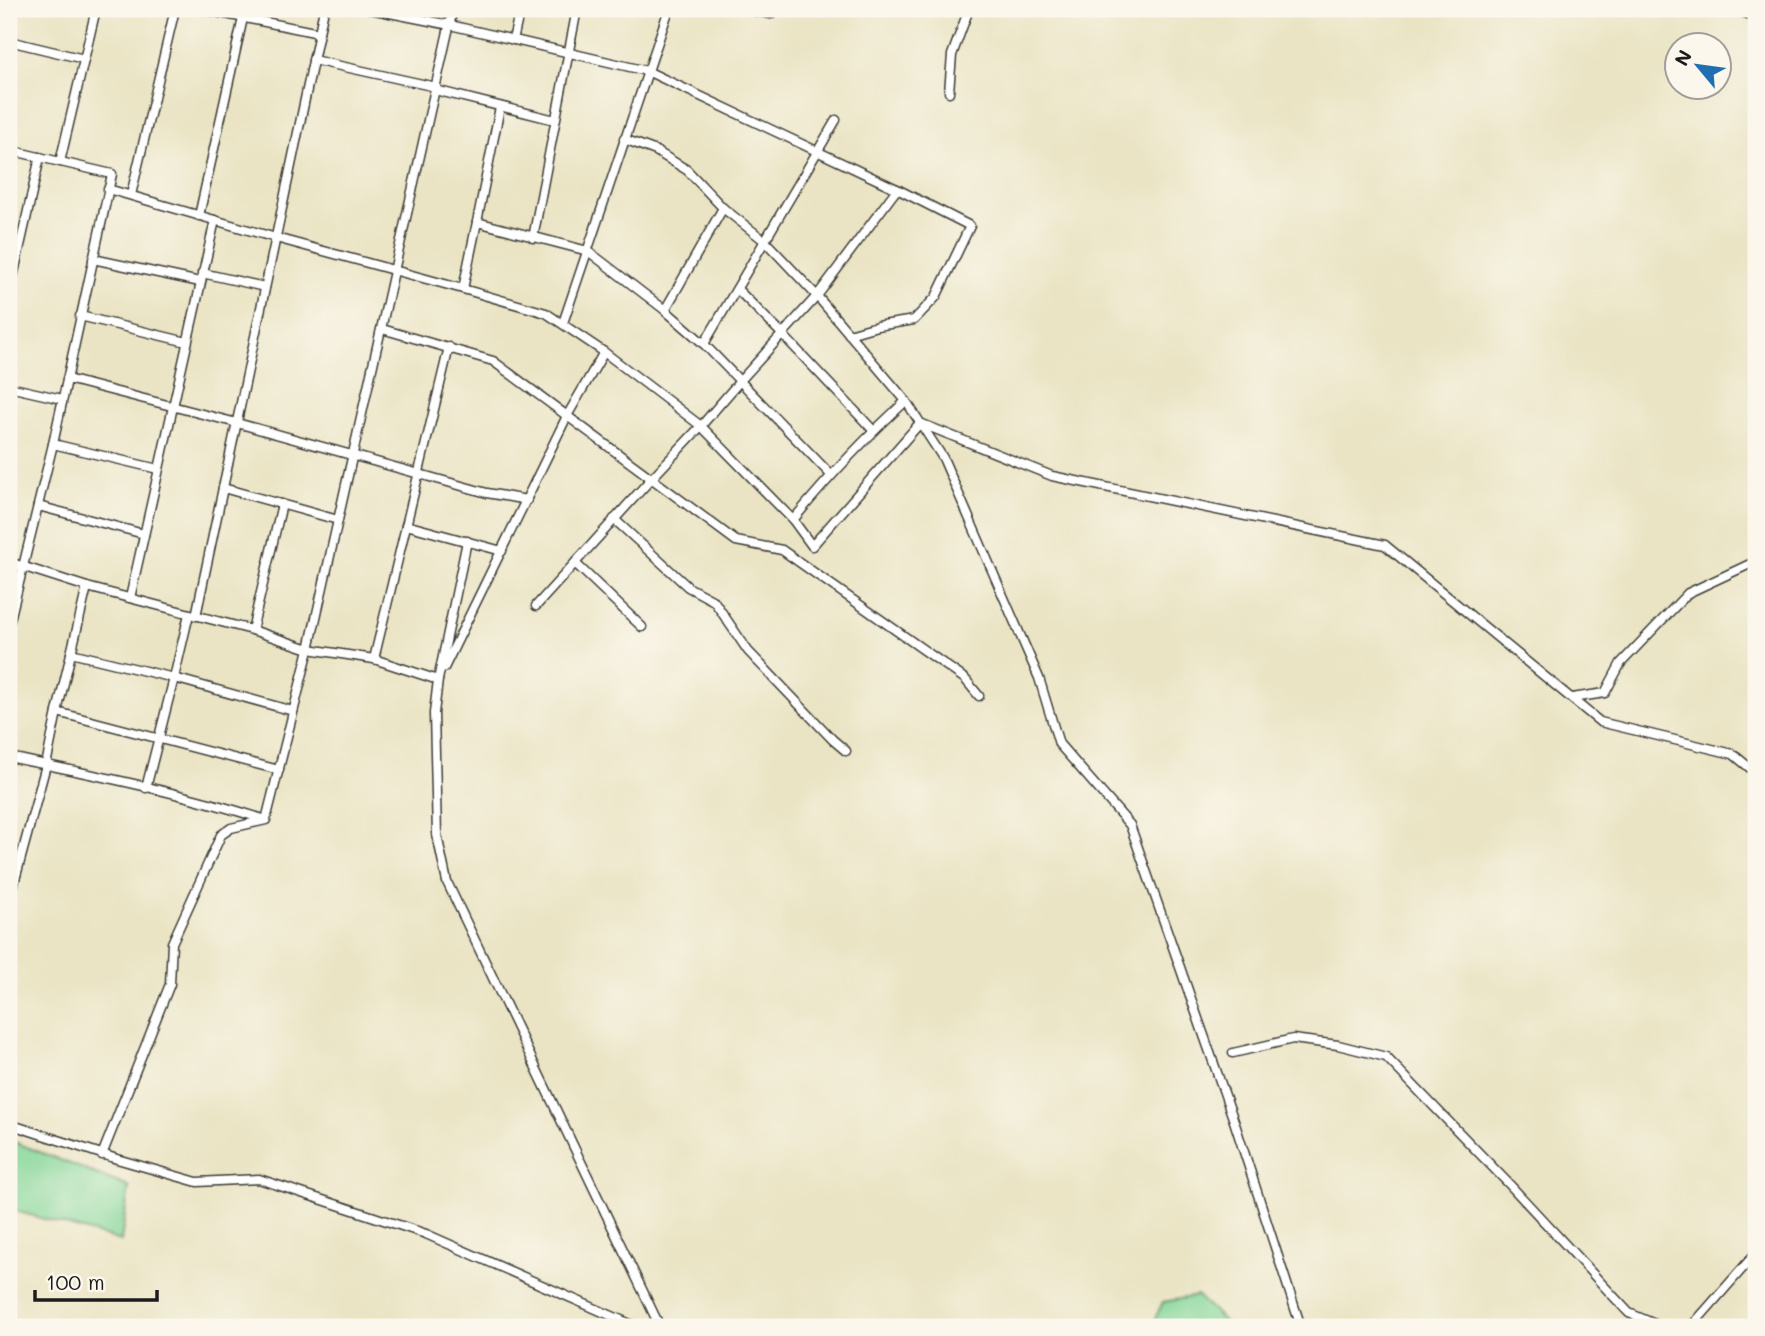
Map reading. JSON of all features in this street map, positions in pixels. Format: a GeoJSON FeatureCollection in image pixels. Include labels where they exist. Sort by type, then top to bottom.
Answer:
{"type":"FeatureCollection","features":[{"type":"Feature","properties":{"kind":"street"},"geometry":{"type":"LineString","coordinates":[[60,162],[96,9]]}},
{"type":"Feature","properties":{"kind":"street"},"geometry":{"type":"LineString","coordinates":[[131,195],[175,9]]}},
{"type":"Feature","properties":{"kind":"street"},"geometry":{"type":"LineString","coordinates":[[201,9],[244,13],[319,33]]}},
{"type":"Feature","properties":{"kind":"street"},"geometry":{"type":"LineString","coordinates":[[146,788],[223,488],[324,9]]}},
{"type":"Feature","properties":{"kind":"street"},"geometry":{"type":"LineString","coordinates":[[370,9],[647,71],[970,226],[936,297],[914,320],[849,334]]}},
{"type":"Feature","properties":{"kind":"street"},"geometry":{"type":"LineString","coordinates":[[266,820],[309,649],[453,9]]}},
{"type":"Feature","properties":{"kind":"street"},"geometry":{"type":"LineString","coordinates":[[513,40],[520,9]]}},
{"type":"Feature","properties":{"kind":"street"},"geometry":{"type":"LineString","coordinates":[[533,238],[577,9]]}},
{"type":"Feature","properties":{"kind":"street"},"geometry":{"type":"LineString","coordinates":[[563,323],[669,9]]}},
{"type":"Feature","properties":{"kind":"street"},"geometry":{"type":"LineString","coordinates":[[743,9],[771,14],[772,9]]}},
{"type":"Feature","properties":{"kind":"street"},"geometry":{"type":"LineString","coordinates":[[949,92],[952,55],[969,9]]}},
{"type":"Feature","properties":{"kind":"street"},"geometry":{"type":"LineString","coordinates":[[1734,9],[1756,17]]}},
{"type":"Feature","properties":{"kind":"street"},"geometry":{"type":"LineString","coordinates":[[199,216],[244,13]]}},
{"type":"Feature","properties":{"kind":"street"},"geometry":{"type":"LineString","coordinates":[[9,41],[84,60]]}},
{"type":"Feature","properties":{"kind":"street"},"geometry":{"type":"LineString","coordinates":[[313,60],[555,120]]}},
{"type":"Feature","properties":{"kind":"street"},"geometry":{"type":"LineString","coordinates":[[463,289],[500,107]]}},
{"type":"Feature","properties":{"kind":"street"},"geometry":{"type":"LineString","coordinates":[[704,344],[836,120]]}},
{"type":"Feature","properties":{"kind":"street"},"geometry":{"type":"LineString","coordinates":[[624,139],[656,151],[687,170],[723,208],[765,242],[817,296],[906,401],[943,458],[1039,678],[1059,744],[1130,825],[1234,1121],[1302,1327]]}},
{"type":"Feature","properties":{"kind":"street"},"geometry":{"type":"LineString","coordinates":[[9,149],[111,174],[53,444],[9,624]]}},
{"type":"Feature","properties":{"kind":"street"},"geometry":{"type":"LineString","coordinates":[[9,293],[40,157]]}},
{"type":"Feature","properties":{"kind":"street"},"geometry":{"type":"LineString","coordinates":[[108,189],[546,313],[604,352],[701,426],[793,520],[812,546],[920,423]]}},
{"type":"Feature","properties":{"kind":"street"},"geometry":{"type":"LineString","coordinates":[[536,606],[817,296],[897,189]]}},
{"type":"Feature","properties":{"kind":"street"},"geometry":{"type":"LineString","coordinates":[[665,310],[723,208]]}},
{"type":"Feature","properties":{"kind":"street"},"geometry":{"type":"LineString","coordinates":[[130,598],[215,220]]}},
{"type":"Feature","properties":{"kind":"street"},"geometry":{"type":"LineString","coordinates":[[477,222],[588,251],[665,310],[704,344],[831,475]]}},
{"type":"Feature","properties":{"kind":"street"},"geometry":{"type":"LineString","coordinates":[[93,259],[265,288]]}},
{"type":"Feature","properties":{"kind":"street"},"geometry":{"type":"LineString","coordinates":[[737,289],[873,430]]}},
{"type":"Feature","properties":{"kind":"street"},"geometry":{"type":"LineString","coordinates":[[80,316],[187,342]]}},
{"type":"Feature","properties":{"kind":"street"},"geometry":{"type":"LineString","coordinates":[[382,329],[493,361],[736,541],[782,550],[965,678],[979,696]]}},
{"type":"Feature","properties":{"kind":"street"},"geometry":{"type":"LineString","coordinates":[[374,659],[449,347]]}},
{"type":"Feature","properties":{"kind":"street"},"geometry":{"type":"LineString","coordinates":[[438,680],[567,416],[604,352]]}},
{"type":"Feature","properties":{"kind":"street"},"geometry":{"type":"LineString","coordinates":[[66,379],[237,423],[488,493],[527,500]]}},
{"type":"Feature","properties":{"kind":"street"},"geometry":{"type":"LineString","coordinates":[[9,387],[62,399]]}},
{"type":"Feature","properties":{"kind":"street"},"geometry":{"type":"LineString","coordinates":[[793,520],[873,430],[906,401]]}},
{"type":"Feature","properties":{"kind":"street"},"geometry":{"type":"LineString","coordinates":[[920,423],[1052,476],[1385,545],[1601,722],[1733,754],[1756,773]]}},
{"type":"Feature","properties":{"kind":"street"},"geometry":{"type":"LineString","coordinates":[[53,444],[158,469]]}},
{"type":"Feature","properties":{"kind":"street"},"geometry":{"type":"LineString","coordinates":[[223,488],[338,520]]}},
{"type":"Feature","properties":{"kind":"street"},"geometry":{"type":"LineString","coordinates":[[252,630],[282,504]]}},
{"type":"Feature","properties":{"kind":"street"},"geometry":{"type":"LineString","coordinates":[[38,506],[144,534]]}},
{"type":"Feature","properties":{"kind":"street"},"geometry":{"type":"LineString","coordinates":[[614,519],[688,587],[714,601],[748,651],[846,751]]}},
{"type":"Feature","properties":{"kind":"street"},"geometry":{"type":"LineString","coordinates":[[406,525],[502,551]]}},
{"type":"Feature","properties":{"kind":"street"},"geometry":{"type":"LineString","coordinates":[[467,541],[438,680],[434,713],[437,835],[447,883],[660,1327]]}},
{"type":"Feature","properties":{"kind":"street"},"geometry":{"type":"LineString","coordinates":[[9,562],[87,587],[252,630],[309,649],[374,659],[438,680]]}},
{"type":"Feature","properties":{"kind":"street"},"geometry":{"type":"LineString","coordinates":[[575,563],[642,627]]}},
{"type":"Feature","properties":{"kind":"street"},"geometry":{"type":"LineString","coordinates":[[1572,698],[1605,693],[1621,663],[1688,593],[1756,564]]}},
{"type":"Feature","properties":{"kind":"street"},"geometry":{"type":"LineString","coordinates":[[9,902],[46,765],[87,587]]}},
{"type":"Feature","properties":{"kind":"street"},"geometry":{"type":"LineString","coordinates":[[71,653],[293,711]]}},
{"type":"Feature","properties":{"kind":"street"},"geometry":{"type":"LineString","coordinates":[[57,712],[279,770]]}},
{"type":"Feature","properties":{"kind":"street"},"geometry":{"type":"LineString","coordinates":[[9,757],[146,788],[266,820]]}},
{"type":"Feature","properties":{"kind":"street"},"geometry":{"type":"LineString","coordinates":[[102,1155],[170,984],[172,943],[221,835],[230,828],[266,820]]}},
{"type":"Feature","properties":{"kind":"street"},"geometry":{"type":"LineString","coordinates":[[1233,1053],[1293,1040],[1338,1045],[1386,1057],[1629,1313],[1661,1327]]}},
{"type":"Feature","properties":{"kind":"street"},"geometry":{"type":"LineString","coordinates":[[9,1124],[102,1155],[197,1182],[259,1179],[426,1234],[637,1327]]}},
{"type":"Feature","properties":{"kind":"street"},"geometry":{"type":"LineString","coordinates":[[1691,1327],[1756,1252]]}},
{"type":"Feature","properties":{"kind":"green space"},"geometry":{"type":"Polygon","coordinates":[[[9,1140],[129,1187],[121,1241],[9,1209],[9,1140]]]}},
{"type":"Feature","properties":{"kind":"green space"},"geometry":{"type":"Polygon","coordinates":[[[1197,1296],[1230,1327],[1151,1327],[1163,1302],[1197,1296]]]}}]}
